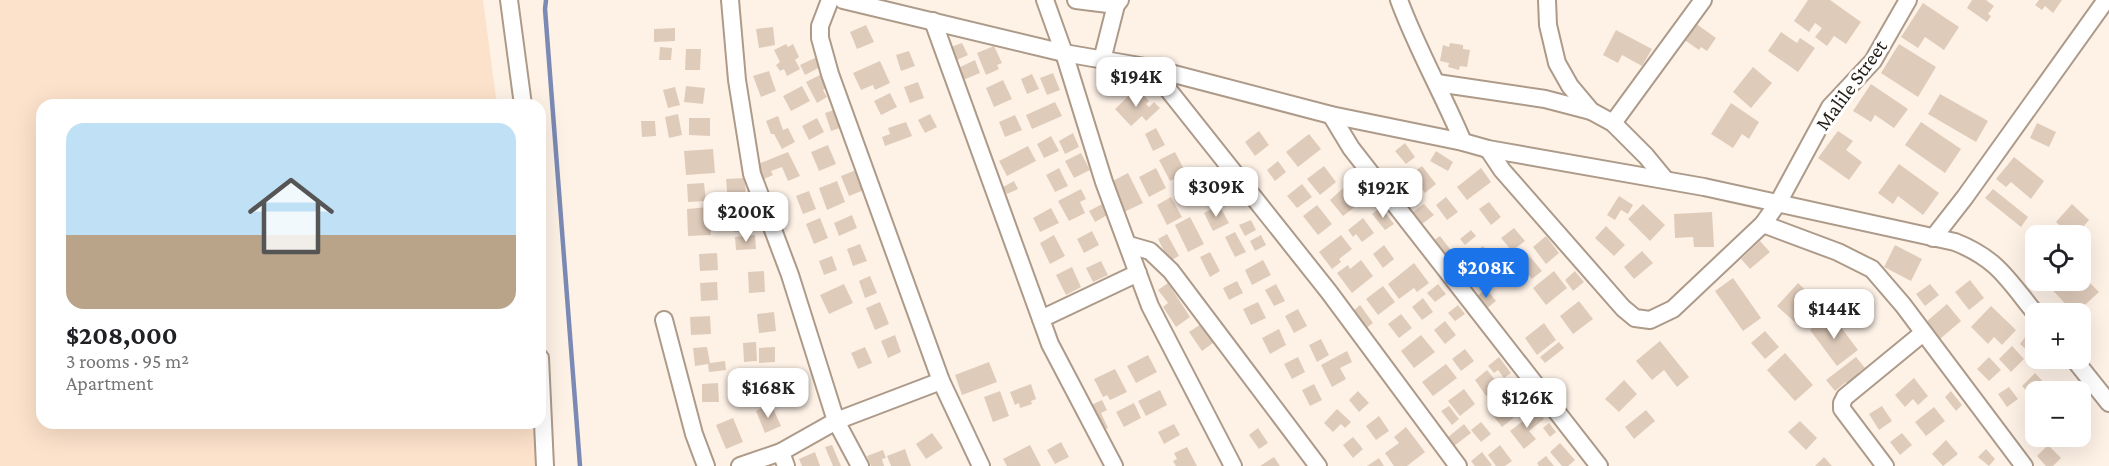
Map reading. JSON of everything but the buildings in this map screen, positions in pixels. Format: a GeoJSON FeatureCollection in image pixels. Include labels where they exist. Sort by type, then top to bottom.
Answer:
{"type":"FeatureCollection","features":[{"type":"Feature","properties":{"kind":"street"},"geometry":{"type":"LineString","coordinates":[[509,0],[522,99]]}},
{"type":"Feature","properties":{"kind":"street"},"geometry":{"type":"LineString","coordinates":[[730,0],[738,80],[752,174],[790,275],[836,421],[860,466]]}},
{"type":"Feature","properties":{"kind":"street"},"geometry":{"type":"LineString","coordinates":[[830,0],[820,26],[820,38],[830,74],[941,381],[981,466]]}},
{"type":"Feature","properties":{"kind":"street"},"geometry":{"type":"LineString","coordinates":[[843,0],[1064,53],[1151,68],[1331,115],[1488,149],[1665,179],[1955,242],[1976,250],[1996,264],[2027,303]]}},
{"type":"Feature","properties":{"kind":"street"},"geometry":{"type":"LineString","coordinates":[[1045,0],[1104,182],[1150,306],[1233,466]]}},
{"type":"Feature","properties":{"kind":"street"},"geometry":{"type":"LineString","coordinates":[[1076,0],[1118,3],[1102,60]]}},
{"type":"Feature","properties":{"kind":"street"},"geometry":{"type":"LineString","coordinates":[[1399,0],[1413,36],[1463,142]]}},
{"type":"Feature","properties":{"kind":"street"},"geometry":{"type":"LineString","coordinates":[[1547,0],[1548,25],[1557,63],[1570,86],[1591,111]]}},
{"type":"Feature","properties":{"kind":"street"},"geometry":{"type":"LineString","coordinates":[[1613,123],[1703,0]]}},
{"type":"Feature","properties":{"kind":"street","name":"Malile Street"},"geometry":{"type":"LineString","coordinates":[[1488,149],[1502,170],[1623,308],[1635,318],[1650,320],[1673,309],[1763,224],[1778,203],[1830,107],[1873,61],[1908,0]]}},
{"type":"Feature","properties":{"kind":"street"},"geometry":{"type":"LineString","coordinates":[[1933,238],[2106,0]]}},
{"type":"Feature","properties":{"kind":"street"},"geometry":{"type":"LineString","coordinates":[[933,21],[1050,344],[1114,466]]}},
{"type":"Feature","properties":{"kind":"street"},"geometry":{"type":"LineString","coordinates":[[1151,68],[1329,292],[1458,466]]}},
{"type":"Feature","properties":{"kind":"street"},"geometry":{"type":"LineString","coordinates":[[1437,83],[1545,99],[1591,111],[1613,123],[1665,179]]}},
{"type":"Feature","properties":{"kind":"street"},"geometry":{"type":"LineString","coordinates":[[1331,115],[1351,148],[1599,466]]}},
{"type":"Feature","properties":{"kind":"street"},"geometry":{"type":"LineString","coordinates":[[1763,224],[1838,252],[1872,269],[1903,305],[2024,466]]}},
{"type":"Feature","properties":{"kind":"street"},"geometry":{"type":"LineString","coordinates":[[1129,245],[1150,251],[1171,271],[1318,466]]}},
{"type":"Feature","properties":{"kind":"street"},"geometry":{"type":"LineString","coordinates":[[1041,319],[1138,273]]}},
{"type":"Feature","properties":{"kind":"street"},"geometry":{"type":"LineString","coordinates":[[664,320],[694,434],[706,466]]}},
{"type":"Feature","properties":{"kind":"street"},"geometry":{"type":"LineString","coordinates":[[1885,466],[1842,409],[1842,403],[1845,397],[1923,333]]}},
{"type":"Feature","properties":{"kind":"street"},"geometry":{"type":"LineString","coordinates":[[2082,369],[2109,403]]}},
{"type":"Feature","properties":{"kind":"street"},"geometry":{"type":"LineString","coordinates":[[740,466],[783,459],[836,421],[941,381]]}},
{"type":"Feature","properties":{"kind":"street"},"geometry":{"type":"LineString","coordinates":[[543,429],[545,466]]}},
{"type":"Feature","properties":{"kind":"shaded area"},"geometry":{"type":"Polygon","coordinates":[[[0,0],[483,0],[496,99],[36,99],[36,429],[541,429],[547,466],[0,466],[0,0]]]}},
{"type":"Feature","properties":{"kind":"waterway"},"geometry":{"type":"LineString","coordinates":[[546,0],[580,466]]}}]}
